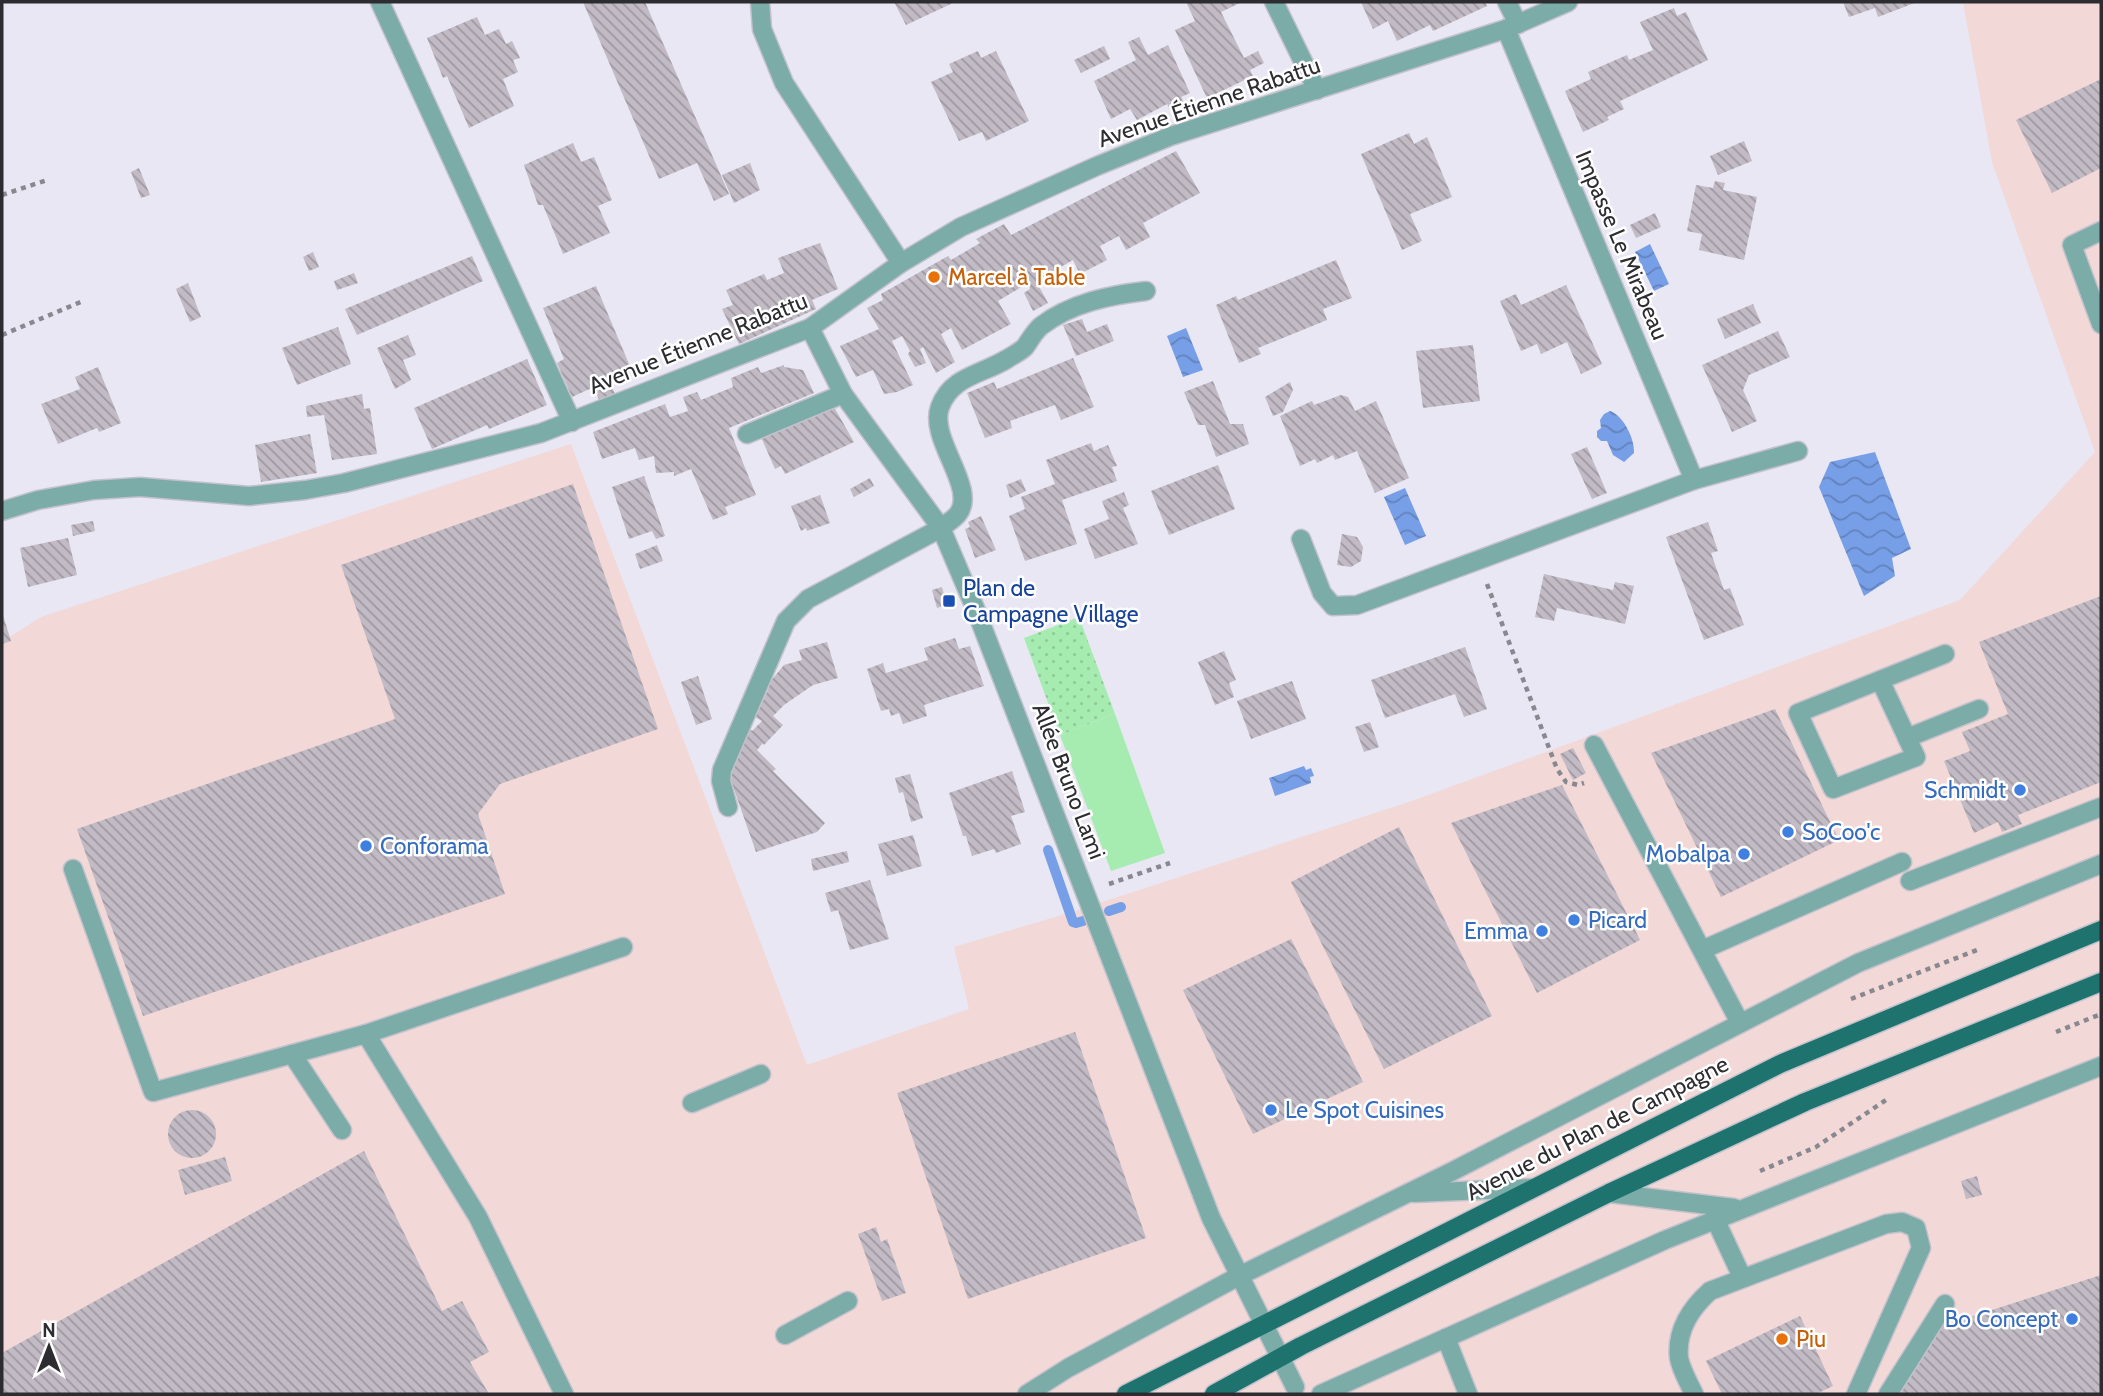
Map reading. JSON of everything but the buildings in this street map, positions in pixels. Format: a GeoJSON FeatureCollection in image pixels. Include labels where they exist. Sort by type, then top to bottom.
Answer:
{"type":"FeatureCollection","features":[{"type":"Feature","properties":{"kind":"main road","name":"Avenue du Plan de Campagne"},"geometry":{"type":"LineString","coordinates":[[1125,1394],[1780,1064],[2101,930]]}},
{"type":"Feature","properties":{"kind":"main road"},"geometry":{"type":"LineString","coordinates":[[1214,1394],[1280,1358],[1609,1194],[1805,1102],[2101,982]]}},
{"type":"Feature","properties":{"kind":"street"},"geometry":{"type":"LineString","coordinates":[[380,2],[572,422]]}},
{"type":"Feature","properties":{"kind":"street"},"geometry":{"type":"LineString","coordinates":[[760,2],[762,29],[783,83],[901,263]]}},
{"type":"Feature","properties":{"kind":"street"},"geometry":{"type":"LineString","coordinates":[[1274,2],[1317,90]]}},
{"type":"Feature","properties":{"kind":"street","name":"Impasse Le Mirabeau"},"geometry":{"type":"LineString","coordinates":[[1507,2],[1512,26],[1694,480]]}},
{"type":"Feature","properties":{"kind":"street","name":"Avenue Étienne Rabattu"},"geometry":{"type":"LineString","coordinates":[[2,511],[38,500],[94,490],[140,487],[249,496],[305,490],[344,484],[541,433],[810,328],[901,263],[961,226],[1122,156],[1171,136],[1512,26],[1568,2]]}},
{"type":"Feature","properties":{"kind":"street"},"geometry":{"type":"LineString","coordinates":[[2101,231],[2072,245],[2101,324]]}},
{"type":"Feature","properties":{"kind":"street"},"geometry":{"type":"LineString","coordinates":[[728,807],[721,781],[722,770],[786,621],[808,599],[941,528],[959,513],[963,498],[939,429],[939,409],[949,391],[964,378],[1004,361],[1023,349],[1038,328],[1056,316],[1107,296],[1146,291]]}},
{"type":"Feature","properties":{"kind":"street","name":"Allée Bruno Lami"},"geometry":{"type":"LineString","coordinates":[[810,328],[843,394],[941,528],[975,608],[1211,1218],[1295,1387]]}},
{"type":"Feature","properties":{"kind":"street"},"geometry":{"type":"LineString","coordinates":[[747,434],[843,394]]}},
{"type":"Feature","properties":{"kind":"street"},"geometry":{"type":"LineString","coordinates":[[1301,539],[1322,593],[1333,606],[1357,605],[1694,480],[1798,451]]}},
{"type":"Feature","properties":{"kind":"street"},"geometry":{"type":"LineString","coordinates":[[1880,680],[1916,757],[1833,789],[1798,713],[1880,680],[1945,654]]}},
{"type":"Feature","properties":{"kind":"street"},"geometry":{"type":"LineString","coordinates":[[1907,738],[1979,709]]}},
{"type":"Feature","properties":{"kind":"street"},"geometry":{"type":"LineString","coordinates":[[1594,745],[1740,1023]]}},
{"type":"Feature","properties":{"kind":"street"},"geometry":{"type":"LineString","coordinates":[[1910,881],[2101,807]]}},
{"type":"Feature","properties":{"kind":"street"},"geometry":{"type":"LineString","coordinates":[[1702,950],[1902,862]]}},
{"type":"Feature","properties":{"kind":"street"},"geometry":{"type":"LineString","coordinates":[[1027,1394],[1068,1368],[1239,1276],[1406,1194],[1858,963],[2101,864]]}},
{"type":"Feature","properties":{"kind":"street"},"geometry":{"type":"LineString","coordinates":[[73,869],[153,1092],[366,1034],[623,947]]}},
{"type":"Feature","properties":{"kind":"street"},"geometry":{"type":"LineString","coordinates":[[366,1034],[478,1217],[565,1394]]}},
{"type":"Feature","properties":{"kind":"street"},"geometry":{"type":"LineString","coordinates":[[292,1054],[342,1130]]}},
{"type":"Feature","properties":{"kind":"street"},"geometry":{"type":"LineString","coordinates":[[1321,1394],[1715,1219],[2101,1066]]}},
{"type":"Feature","properties":{"kind":"street"},"geometry":{"type":"LineString","coordinates":[[692,1103],[761,1074]]}},
{"type":"Feature","properties":{"kind":"street"},"geometry":{"type":"LineString","coordinates":[[1406,1194],[1533,1188]]}},
{"type":"Feature","properties":{"kind":"street"},"geometry":{"type":"LineString","coordinates":[[1609,1194],[1739,1209]]}},
{"type":"Feature","properties":{"kind":"street"},"geometry":{"type":"LineString","coordinates":[[1715,1219],[1742,1277]]}},
{"type":"Feature","properties":{"kind":"street"},"geometry":{"type":"LineString","coordinates":[[1694,1394],[1679,1358],[1682,1331],[1692,1307],[1710,1291],[1886,1224],[1902,1222],[1916,1228],[1921,1248],[1856,1394]]}},
{"type":"Feature","properties":{"kind":"street"},"geometry":{"type":"LineString","coordinates":[[785,1335],[848,1301]]}},
{"type":"Feature","properties":{"kind":"street"},"geometry":{"type":"LineString","coordinates":[[1888,1394],[1945,1304]]}},
{"type":"Feature","properties":{"kind":"street"},"geometry":{"type":"LineString","coordinates":[[1446,1338],[1468,1394]]}},
{"type":"Feature","properties":{"kind":"path"},"geometry":{"type":"LineString","coordinates":[[2,195],[47,180]]}},
{"type":"Feature","properties":{"kind":"path"},"geometry":{"type":"LineString","coordinates":[[2,334],[83,301]]}},
{"type":"Feature","properties":{"kind":"path"},"geometry":{"type":"LineString","coordinates":[[1478,560],[1558,769],[1566,782],[1578,785],[1608,772]]}},
{"type":"Feature","properties":{"kind":"path"},"geometry":{"type":"LineString","coordinates":[[1085,893],[1170,863]]}},
{"type":"Feature","properties":{"kind":"path"},"geometry":{"type":"LineString","coordinates":[[2050,1034],[2101,1014]]}},
{"type":"Feature","properties":{"kind":"path"},"geometry":{"type":"LineString","coordinates":[[1753,1174],[1816,1147],[1895,1095]]}},
{"type":"Feature","properties":{"kind":"shaded area"},"geometry":{"type":"Polygon","coordinates":[[[1963,2],[2101,2],[2101,1394],[2,1394],[2,642],[41,617],[571,444],[807,1065],[969,1009],[954,947],[1072,912],[1412,801],[1960,600],[2095,452],[1992,162],[1963,2]]]}},
{"type":"Feature","properties":{"kind":"green space"},"geometry":{"type":"Polygon","coordinates":[[[1079,617],[1115,714],[1060,735],[1024,638],[1079,617]]]}},
{"type":"Feature","properties":{"kind":"green space"},"geometry":{"type":"Polygon","coordinates":[[[1115,714],[1165,853],[1111,871],[1060,735],[1115,714]]]}},
{"type":"Feature","properties":{"kind":"water"},"geometry":{"type":"Polygon","coordinates":[[[1650,244],[1669,284],[1654,291],[1635,252],[1650,244]]]}},
{"type":"Feature","properties":{"kind":"water"},"geometry":{"type":"Polygon","coordinates":[[[1186,328],[1203,370],[1183,377],[1167,336],[1186,328]]]}},
{"type":"Feature","properties":{"kind":"water"},"geometry":{"type":"Polygon","coordinates":[[[1610,411],[1624,422],[1632,441],[1634,453],[1624,462],[1613,455],[1607,441],[1601,441],[1597,437],[1597,431],[1601,428],[1600,420],[1610,411]]]}},
{"type":"Feature","properties":{"kind":"water"},"geometry":{"type":"Polygon","coordinates":[[[1875,452],[1911,549],[1892,558],[1895,576],[1864,596],[1819,487],[1830,462],[1875,452]]]}},
{"type":"Feature","properties":{"kind":"water"},"geometry":{"type":"Polygon","coordinates":[[[1405,488],[1426,536],[1405,545],[1384,497],[1405,488]]]}},
{"type":"Feature","properties":{"kind":"water"},"geometry":{"type":"Polygon","coordinates":[[[1304,766],[1306,770],[1311,768],[1314,776],[1310,777],[1311,783],[1275,796],[1269,778],[1304,766]]]}},
{"type":"Feature","properties":{"kind":"waterway"},"geometry":{"type":"LineString","coordinates":[[1048,850],[1073,922],[1083,921]]}},
{"type":"Feature","properties":{"kind":"waterway"},"geometry":{"type":"LineString","coordinates":[[1109,911],[1121,907]]}},
{"type":"Feature","properties":{"kind":"place","name":"Marcel à Table"},"geometry":{"type":"Point","coordinates":[934,277]}},
{"type":"Feature","properties":{"kind":"place","name":"Plan de Campagne Village"},"geometry":{"type":"Point","coordinates":[949,601]}},
{"type":"Feature","properties":{"kind":"place","name":"Schmidt"},"geometry":{"type":"Point","coordinates":[2020,790]}},
{"type":"Feature","properties":{"kind":"place","name":"SoCoo'c"},"geometry":{"type":"Point","coordinates":[1788,832]}},
{"type":"Feature","properties":{"kind":"place","name":"Conforama"},"geometry":{"type":"Point","coordinates":[366,846]}},
{"type":"Feature","properties":{"kind":"place","name":"Mobalpa"},"geometry":{"type":"Point","coordinates":[1744,854]}},
{"type":"Feature","properties":{"kind":"place","name":"Picard"},"geometry":{"type":"Point","coordinates":[1574,920]}},
{"type":"Feature","properties":{"kind":"place","name":"Emma"},"geometry":{"type":"Point","coordinates":[1542,931]}},
{"type":"Feature","properties":{"kind":"place","name":"Le Spot Cuisines"},"geometry":{"type":"Point","coordinates":[1271,1110]}},
{"type":"Feature","properties":{"kind":"place","name":"Bo Concept"},"geometry":{"type":"Point","coordinates":[2072,1319]}},
{"type":"Feature","properties":{"kind":"place","name":"Piu"},"geometry":{"type":"Point","coordinates":[1782,1339]}}]}
